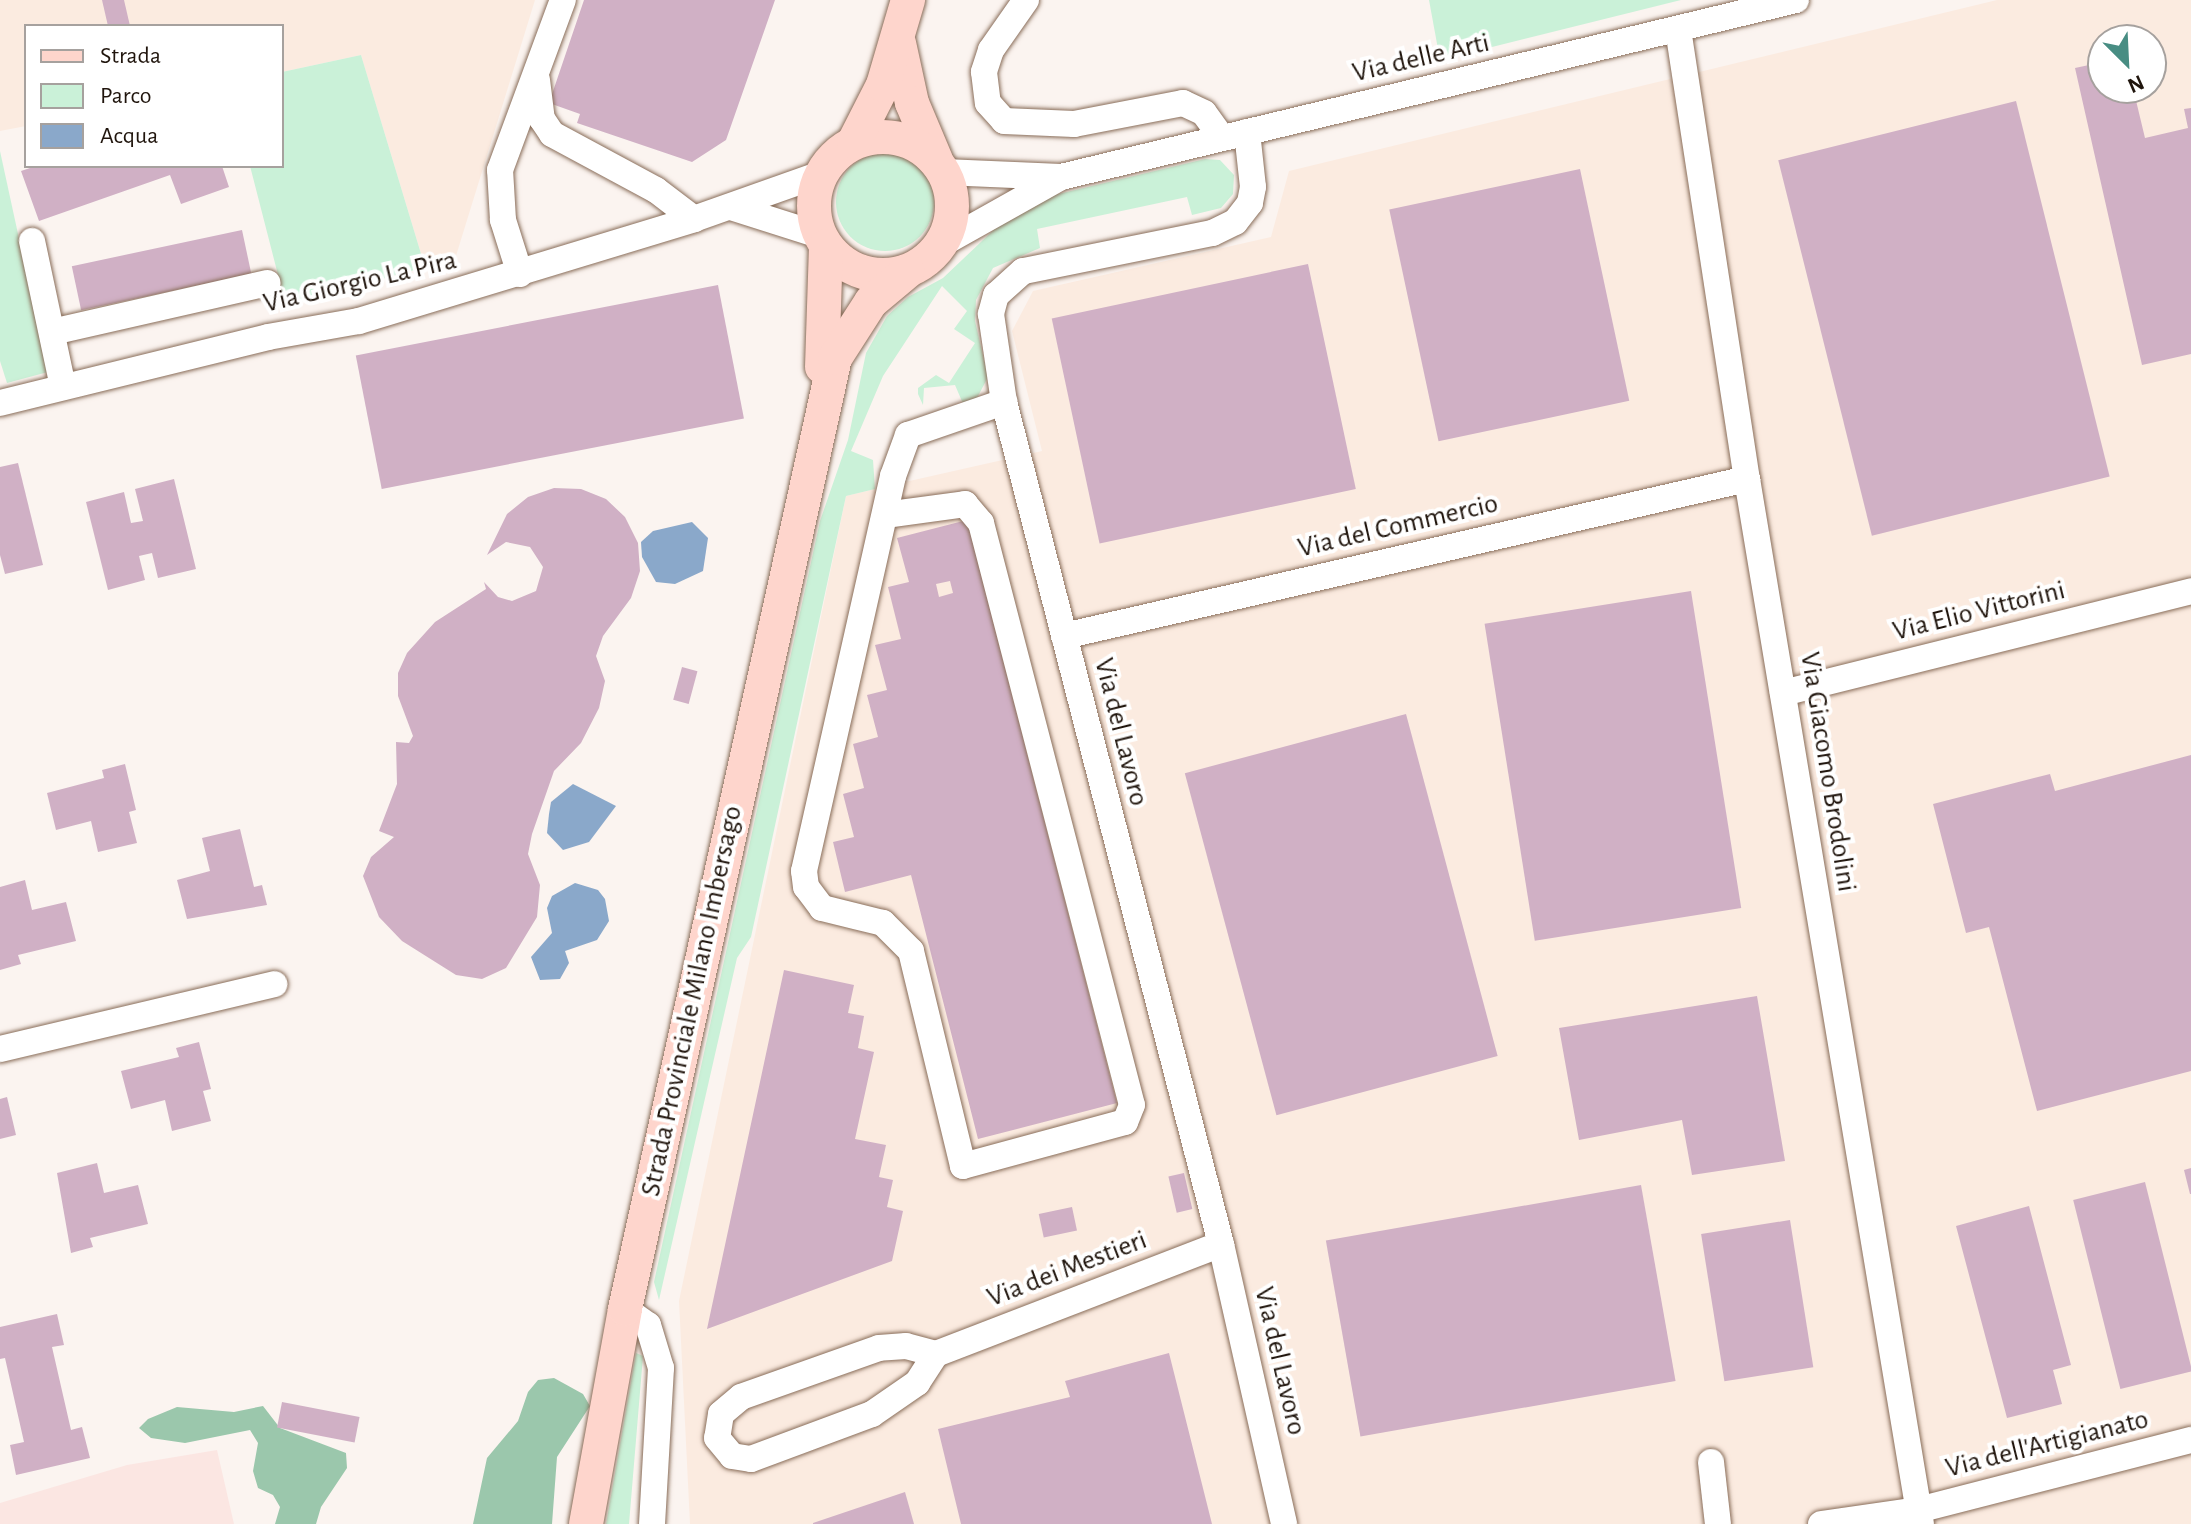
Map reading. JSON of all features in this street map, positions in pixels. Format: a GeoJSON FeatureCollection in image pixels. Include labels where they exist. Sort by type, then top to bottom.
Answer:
{"type":"FeatureCollection","features":[{"type":"Feature","properties":{"kind":"main road"},"geometry":{"type":"LineString","coordinates":[[854,142],[899,42],[908,0]]}},
{"type":"Feature","properties":{"kind":"main road"},"geometry":{"type":"LineString","coordinates":[[899,42],[912,103],[940,166],[952,198],[950,227],[940,245],[908,271],[863,273],[822,240],[814,193],[821,174],[835,155],[854,142],[898,137],[940,166]]}},
{"type":"Feature","properties":{"kind":"main road","name":"Strada Provinciale Milano Imbersago"},"geometry":{"type":"LineString","coordinates":[[586,1524],[625,1309],[805,478],[827,344],[822,240]]}},
{"type":"Feature","properties":{"kind":"main road","name":"Strada Provinciale Milano Imbersago"},"geometry":{"type":"LineString","coordinates":[[805,478],[844,339],[871,302],[908,271]]}},
{"type":"Feature","properties":{"kind":"street"},"geometry":{"type":"LineString","coordinates":[[520,274],[503,220],[500,170],[563,0]]}},
{"type":"Feature","properties":{"kind":"street"},"geometry":{"type":"LineString","coordinates":[[1026,0],[991,50],[984,72],[988,103],[1004,121],[1074,124],[1183,103],[1204,113],[1234,135]]}},
{"type":"Feature","properties":{"kind":"street","name":"Via delle Arti"},"geometry":{"type":"LineString","coordinates":[[940,245],[1061,177],[1796,0]]}},
{"type":"Feature","properties":{"kind":"street","name":"Via Giacomo Brodolini"},"geometry":{"type":"LineString","coordinates":[[1678,29],[1747,479],[1920,1517]]}},
{"type":"Feature","properties":{"kind":"street"},"geometry":{"type":"LineString","coordinates":[[539,68],[542,119],[562,140],[656,190],[694,219]]}},
{"type":"Feature","properties":{"kind":"street","name":"Via del Lavoro"},"geometry":{"type":"LineString","coordinates":[[1234,135],[1253,187],[1250,203],[1235,222],[1212,233],[1044,264],[1007,283],[996,295],[991,314],[1004,402],[1221,1244],[1284,1524]]}},
{"type":"Feature","properties":{"kind":"street"},"geometry":{"type":"LineString","coordinates":[[500,170],[517,146],[538,139],[562,140]]}},
{"type":"Feature","properties":{"kind":"street","name":"Via delle Arti"},"geometry":{"type":"LineString","coordinates":[[940,166],[1061,177]]}},
{"type":"Feature","properties":{"kind":"street","name":"Via Giorgio La Pira"},"geometry":{"type":"LineString","coordinates":[[0,403],[296,332],[359,321],[694,219],[821,174]]}},
{"type":"Feature","properties":{"kind":"street"},"geometry":{"type":"LineString","coordinates":[[731,207],[822,240]]}},
{"type":"Feature","properties":{"kind":"street"},"geometry":{"type":"LineString","coordinates":[[32,241],[63,387]]}},
{"type":"Feature","properties":{"kind":"street"},"geometry":{"type":"LineString","coordinates":[[52,332],[268,283]]}},
{"type":"Feature","properties":{"kind":"street"},"geometry":{"type":"LineString","coordinates":[[885,515],[965,504],[981,523],[1132,1105],[1125,1122],[963,1166],[911,951],[883,923],[837,916],[822,908],[804,879],[885,515],[908,435],[1004,402]]}},
{"type":"Feature","properties":{"kind":"street","name":"Via del Commercio"},"geometry":{"type":"LineString","coordinates":[[1064,636],[1747,479]]}},
{"type":"Feature","properties":{"kind":"street","name":"Via Elio Vittorini"},"geometry":{"type":"LineString","coordinates":[[1783,693],[2191,591]]}},
{"type":"Feature","properties":{"kind":"street"},"geometry":{"type":"LineString","coordinates":[[0,1049],[274,984]]}},
{"type":"Feature","properties":{"kind":"street","name":"Via dei Mestieri"},"geometry":{"type":"LineString","coordinates":[[936,1354],[1221,1244]]}},
{"type":"Feature","properties":{"kind":"street"},"geometry":{"type":"LineString","coordinates":[[625,1309],[648,1325],[660,1359],[652,1524]]}},
{"type":"Feature","properties":{"kind":"street"},"geometry":{"type":"LineString","coordinates":[[906,1346],[936,1354],[917,1383],[872,1414],[751,1459],[732,1456],[717,1438],[721,1414],[741,1397],[879,1348],[906,1346]]}},
{"type":"Feature","properties":{"kind":"street","name":"Via dell'Artigianato"},"geometry":{"type":"LineString","coordinates":[[1920,1517],[2191,1440]]}},
{"type":"Feature","properties":{"kind":"street"},"geometry":{"type":"LineString","coordinates":[[1711,1462],[1718,1524]]}},
{"type":"Feature","properties":{"kind":"street"},"geometry":{"type":"LineString","coordinates":[[1821,1524],[1920,1517]]}},
{"type":"Feature","properties":{"kind":"shaded area"},"geometry":{"type":"Polygon","coordinates":[[[0,0],[535,0],[455,259],[425,267],[361,55],[284,72],[284,24],[24,24],[24,126],[0,131],[0,0]]]}},
{"type":"Feature","properties":{"kind":"shaded area"},"geometry":{"type":"Polygon","coordinates":[[[1997,0],[2191,0],[2191,1524],[690,1524],[679,1301],[846,496],[875,489],[880,503],[905,482],[1042,451],[1012,331],[1033,291],[1271,237],[1289,171],[1997,0]]]}},
{"type":"Feature","properties":{"kind":"shaded area"},"geometry":{"type":"Polygon","coordinates":[[[217,1450],[234,1524],[0,1524],[0,1503],[127,1465],[217,1450]]]}},
{"type":"Feature","properties":{"kind":"green space"},"geometry":{"type":"Polygon","coordinates":[[[1429,0],[1681,0],[1440,60],[1429,0]]]}},
{"type":"Feature","properties":{"kind":"green space"},"geometry":{"type":"Polygon","coordinates":[[[361,55],[425,267],[286,306],[251,168],[284,168],[284,72],[361,55]]]}},
{"type":"Feature","properties":{"kind":"green space"},"geometry":{"type":"Polygon","coordinates":[[[0,151],[48,372],[7,383],[0,361],[0,151]]]}},
{"type":"Feature","properties":{"kind":"green space"},"geometry":{"type":"Polygon","coordinates":[[[885,153],[912,161],[926,175],[934,202],[926,229],[912,243],[885,251],[858,243],[844,229],[836,202],[844,175],[858,161],[885,153]]]}},
{"type":"Feature","properties":{"kind":"green space"},"geometry":{"type":"Polygon","coordinates":[[[1205,159],[1220,160],[1234,175],[1233,194],[1221,208],[1192,215],[1187,197],[1037,229],[1040,248],[993,268],[976,300],[975,321],[988,377],[977,398],[964,406],[955,385],[924,388],[923,405],[918,394],[918,388],[936,375],[949,383],[975,343],[954,329],[967,311],[942,286],[883,376],[851,451],[873,460],[875,489],[846,496],[751,937],[737,958],[659,1300],[654,1282],[820,521],[848,440],[866,353],[887,316],[908,297],[943,278],[1002,222],[1054,195],[1205,159]]]}},
{"type":"Feature","properties":{"kind":"green space"},"geometry":{"type":"Polygon","coordinates":[[[636,1353],[643,1356],[629,1524],[606,1524],[636,1353]]]}},
{"type":"Feature","properties":{"kind":"green space"},"geometry":{"type":"Polygon","coordinates":[[[554,1378],[583,1394],[590,1406],[557,1457],[552,1524],[473,1524],[487,1458],[518,1421],[528,1392],[538,1380],[554,1378]]]}},
{"type":"Feature","properties":{"kind":"green space"},"geometry":{"type":"Polygon","coordinates":[[[263,1406],[280,1428],[346,1453],[347,1468],[321,1507],[316,1524],[275,1524],[280,1507],[273,1495],[258,1488],[253,1471],[258,1443],[250,1430],[185,1443],[151,1438],[139,1428],[148,1419],[177,1407],[234,1412],[263,1406]]]}},
{"type":"Feature","properties":{"kind":"water"},"geometry":{"type":"Polygon","coordinates":[[[692,522],[708,538],[703,571],[675,584],[656,582],[642,557],[641,542],[653,531],[692,522]]]}},
{"type":"Feature","properties":{"kind":"water"},"geometry":{"type":"Polygon","coordinates":[[[573,784],[616,806],[589,842],[563,850],[547,833],[549,814],[551,802],[573,784]]]}},
{"type":"Feature","properties":{"kind":"water"},"geometry":{"type":"Polygon","coordinates":[[[575,883],[598,890],[605,899],[609,921],[597,940],[565,951],[569,963],[560,979],[540,980],[531,957],[552,933],[547,908],[552,896],[575,883]]]}},
{"type":"Feature","properties":{"kind":"building"},"geometry":{"type":"Polygon","coordinates":[[[102,0],[124,0],[130,24],[108,24],[102,0]]]}},
{"type":"Feature","properties":{"kind":"building"},"geometry":{"type":"Polygon","coordinates":[[[584,0],[775,0],[726,140],[692,162],[577,123],[580,114],[549,103],[584,0]]]}},
{"type":"Feature","properties":{"kind":"building"},"geometry":{"type":"Polygon","coordinates":[[[2087,65],[2087,104],[2137,104],[2145,138],[2188,128],[2184,109],[2191,108],[2191,354],[2142,365],[2075,68],[2087,65]]]}},
{"type":"Feature","properties":{"kind":"building"},"geometry":{"type":"Polygon","coordinates":[[[2016,101],[2110,477],[1872,536],[1778,160],[2016,101]]]}},
{"type":"Feature","properties":{"kind":"building"},"geometry":{"type":"Polygon","coordinates":[[[30,168],[223,168],[229,187],[181,204],[170,175],[39,221],[21,171],[30,168]]]}},
{"type":"Feature","properties":{"kind":"building"},"geometry":{"type":"Polygon","coordinates":[[[1580,169],[1629,401],[1439,441],[1389,210],[1580,169]]]}},
{"type":"Feature","properties":{"kind":"building"},"geometry":{"type":"Polygon","coordinates":[[[242,230],[251,274],[81,310],[72,266],[242,230]]]}},
{"type":"Feature","properties":{"kind":"building"},"geometry":{"type":"Polygon","coordinates":[[[1308,264],[1356,489],[1100,543],[1052,318],[1308,264]]]}},
{"type":"Feature","properties":{"kind":"building"},"geometry":{"type":"Polygon","coordinates":[[[718,285],[744,419],[382,489],[356,355],[718,285]]]}},
{"type":"Feature","properties":{"kind":"building"},"geometry":{"type":"Polygon","coordinates":[[[18,463],[43,565],[5,574],[0,555],[0,467],[18,463]]]}},
{"type":"Feature","properties":{"kind":"building"},"geometry":{"type":"Polygon","coordinates":[[[174,479],[196,569],[158,578],[152,553],[139,556],[145,580],[108,590],[86,502],[124,492],[131,523],[143,521],[135,489],[174,479]]]}},
{"type":"Feature","properties":{"kind":"building"},"geometry":{"type":"Polygon","coordinates":[[[554,488],[581,489],[606,499],[625,517],[638,543],[640,571],[631,598],[603,636],[596,656],[605,681],[599,708],[581,743],[554,771],[532,834],[528,854],[540,885],[537,917],[506,968],[482,979],[456,975],[402,941],[379,917],[363,876],[371,857],[394,837],[379,831],[397,784],[396,742],[409,743],[413,736],[398,696],[398,673],[407,653],[435,622],[486,589],[484,582],[498,597],[512,601],[536,591],[543,567],[530,547],[506,542],[487,555],[507,514],[528,497],[554,488]]]}},
{"type":"Feature","properties":{"kind":"building"},"geometry":{"type":"Polygon","coordinates":[[[967,520],[1117,1103],[978,1139],[911,875],[845,892],[833,842],[854,837],[843,794],[864,788],[853,744],[878,737],[867,695],[887,690],[875,645],[901,639],[888,587],[909,582],[897,538],[967,520]],[[950,581],[936,584],[939,597],[953,593],[950,581]]]}},
{"type":"Feature","properties":{"kind":"building"},"geometry":{"type":"Polygon","coordinates":[[[1691,591],[1741,908],[1535,941],[1485,624],[1691,591]]]}},
{"type":"Feature","properties":{"kind":"building"},"geometry":{"type":"Polygon","coordinates":[[[682,667],[697,671],[689,704],[673,700],[682,667]]]}},
{"type":"Feature","properties":{"kind":"building"},"geometry":{"type":"Polygon","coordinates":[[[1406,714],[1498,1056],[1276,1115],[1185,773],[1406,714]]]}},
{"type":"Feature","properties":{"kind":"building"},"geometry":{"type":"Polygon","coordinates":[[[2191,755],[2191,1071],[2037,1111],[1989,927],[1966,933],[1933,804],[2050,774],[2055,791],[2191,755]]]}},
{"type":"Feature","properties":{"kind":"building"},"geometry":{"type":"Polygon","coordinates":[[[125,764],[136,810],[129,812],[137,843],[98,852],[91,821],[56,830],[47,793],[104,778],[102,770],[125,764]]]}},
{"type":"Feature","properties":{"kind":"building"},"geometry":{"type":"Polygon","coordinates":[[[240,829],[254,887],[262,885],[267,905],[187,919],[177,880],[210,871],[202,838],[240,829]]]}},
{"type":"Feature","properties":{"kind":"building"},"geometry":{"type":"Polygon","coordinates":[[[25,880],[32,910],[66,902],[76,941],[18,955],[21,964],[0,970],[0,887],[25,880]]]}},
{"type":"Feature","properties":{"kind":"building"},"geometry":{"type":"Polygon","coordinates":[[[784,970],[854,985],[848,1013],[864,1016],[858,1048],[874,1052],[855,1139],[886,1145],[879,1177],[893,1180],[887,1207],[903,1211],[892,1261],[707,1329],[784,970]]]}},
{"type":"Feature","properties":{"kind":"building"},"geometry":{"type":"Polygon","coordinates":[[[1757,996],[1785,1161],[1692,1175],[1682,1120],[1579,1140],[1559,1028],[1757,996]]]}},
{"type":"Feature","properties":{"kind":"building"},"geometry":{"type":"Polygon","coordinates":[[[199,1042],[211,1089],[203,1091],[211,1121],[172,1131],[165,1100],[131,1109],[121,1071],[179,1057],[176,1048],[199,1042]]]}},
{"type":"Feature","properties":{"kind":"building"},"geometry":{"type":"Polygon","coordinates":[[[7,1097],[16,1135],[0,1139],[0,1099],[7,1097]]]}},
{"type":"Feature","properties":{"kind":"building"},"geometry":{"type":"Polygon","coordinates":[[[97,1163],[104,1193],[138,1185],[148,1224],[90,1238],[93,1247],[71,1253],[57,1173],[97,1163]]]}},
{"type":"Feature","properties":{"kind":"building"},"geometry":{"type":"Polygon","coordinates":[[[2191,1168],[2191,1194],[2190,1194],[2184,1170],[2191,1168]]]}},
{"type":"Feature","properties":{"kind":"building"},"geometry":{"type":"Polygon","coordinates":[[[1184,1173],[1192,1209],[1177,1213],[1168,1177],[1184,1173]]]}},
{"type":"Feature","properties":{"kind":"building"},"geometry":{"type":"Polygon","coordinates":[[[2145,1182],[2191,1372],[2120,1389],[2073,1200],[2145,1182]]]}},
{"type":"Feature","properties":{"kind":"building"},"geometry":{"type":"Polygon","coordinates":[[[1641,1185],[1676,1381],[1360,1437],[1326,1241],[1641,1185]]]}},
{"type":"Feature","properties":{"kind":"building"},"geometry":{"type":"Polygon","coordinates":[[[2029,1206],[2071,1365],[2053,1370],[2062,1404],[2007,1418],[1956,1226],[2029,1206]]]}},
{"type":"Feature","properties":{"kind":"building"},"geometry":{"type":"Polygon","coordinates":[[[1072,1207],[1077,1230],[1044,1238],[1039,1214],[1072,1207]]]}},
{"type":"Feature","properties":{"kind":"building"},"geometry":{"type":"Polygon","coordinates":[[[1790,1220],[1813,1367],[1724,1381],[1701,1234],[1790,1220]]]}},
{"type":"Feature","properties":{"kind":"building"},"geometry":{"type":"Polygon","coordinates":[[[57,1314],[64,1345],[52,1347],[71,1430],[82,1427],[90,1458],[16,1475],[10,1445],[24,1442],[5,1358],[0,1359],[0,1327],[57,1314]]]}},
{"type":"Feature","properties":{"kind":"building"},"geometry":{"type":"Polygon","coordinates":[[[1169,1353],[1212,1524],[961,1524],[938,1429],[1070,1397],[1065,1381],[1169,1353]]]}},
{"type":"Feature","properties":{"kind":"building"},"geometry":{"type":"Polygon","coordinates":[[[282,1402],[360,1417],[355,1443],[277,1428],[282,1402]]]}},
{"type":"Feature","properties":{"kind":"building"},"geometry":{"type":"Polygon","coordinates":[[[905,1492],[914,1524],[813,1524],[813,1523],[905,1492]]]}}]}
